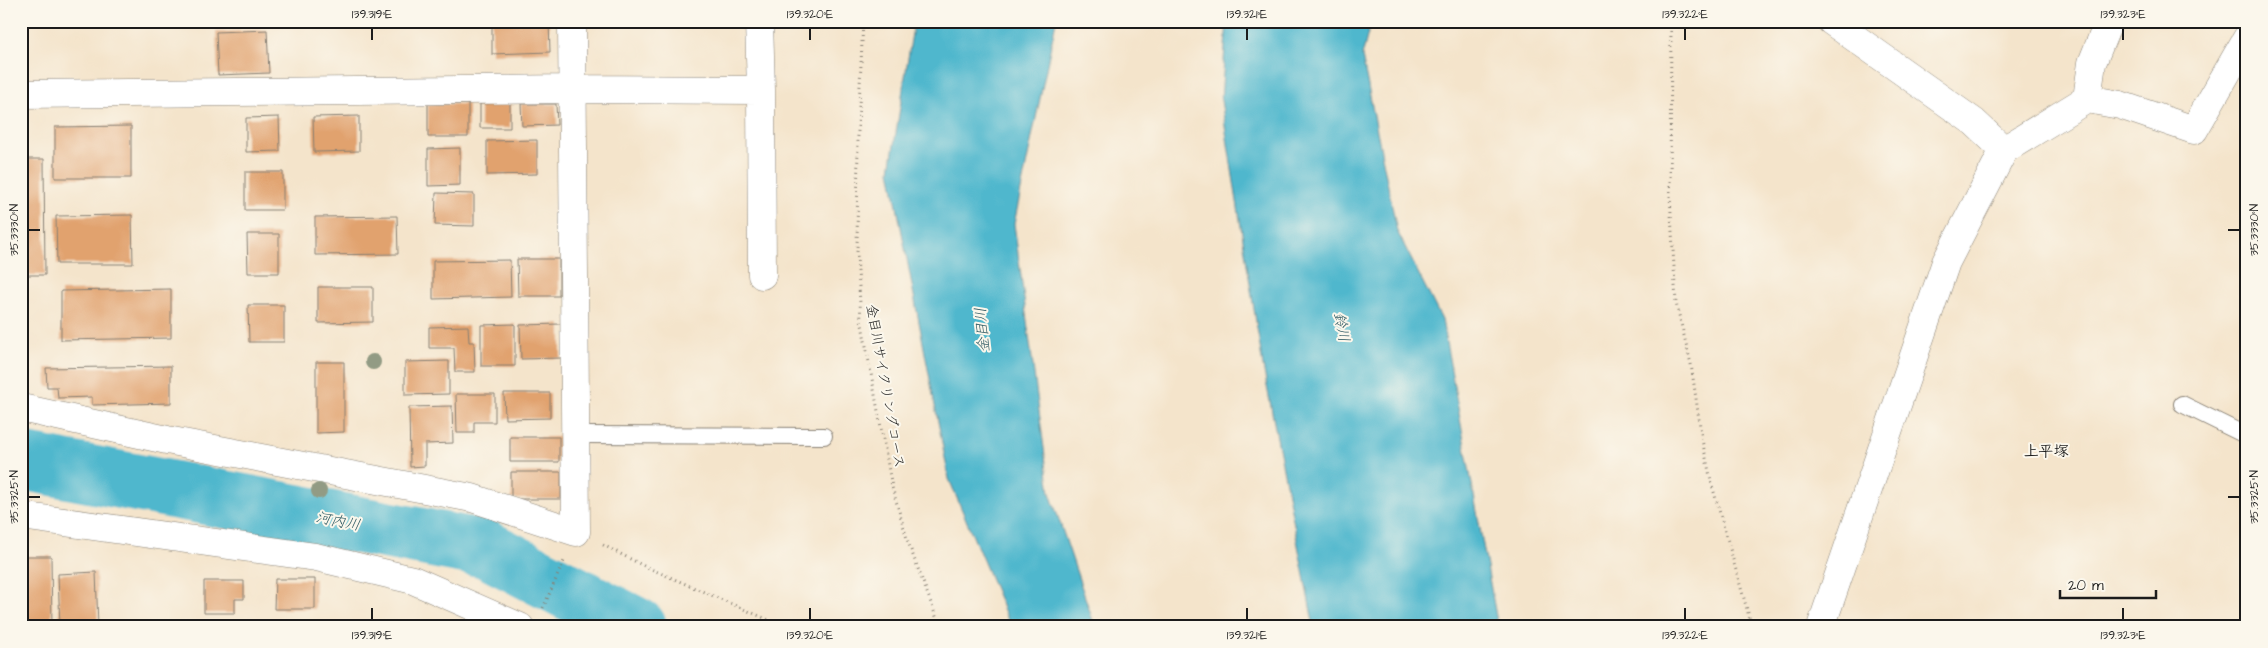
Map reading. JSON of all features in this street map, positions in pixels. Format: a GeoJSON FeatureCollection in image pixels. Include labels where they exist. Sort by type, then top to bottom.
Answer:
{"type":"FeatureCollection","features":[{"type":"Feature","properties":{"kind":"street"},"geometry":{"type":"LineString","coordinates":[[21,408],[168,440],[472,498],[576,532],[572,21]]}},
{"type":"Feature","properties":{"kind":"street"},"geometry":{"type":"LineString","coordinates":[[759,21],[762,275]]}},
{"type":"Feature","properties":{"kind":"street"},"geometry":{"type":"LineString","coordinates":[[2088,99],[2092,63],[2109,21]]}},
{"type":"Feature","properties":{"kind":"street"},"geometry":{"type":"LineString","coordinates":[[1838,23],[1974,122],[2004,150]]}},
{"type":"Feature","properties":{"kind":"street"},"geometry":{"type":"LineString","coordinates":[[1821,627],[1946,262],[2004,150],[2088,99],[2120,105],[2194,130],[2247,38]]}},
{"type":"Feature","properties":{"kind":"street"},"geometry":{"type":"LineString","coordinates":[[21,94],[572,89],[761,90]]}},
{"type":"Feature","properties":{"kind":"street"},"geometry":{"type":"LineString","coordinates":[[21,516],[316,557],[413,580],[520,627]]}},
{"type":"Feature","properties":{"kind":"lane"},"geometry":{"type":"LineString","coordinates":[[2182,404],[2247,436]]}},
{"type":"Feature","properties":{"kind":"lane"},"geometry":{"type":"LineString","coordinates":[[576,435],[824,436]]}},
{"type":"Feature","properties":{"kind":"path","name":"金目川サイクリングコース"},"geometry":{"type":"LineString","coordinates":[[863,21],[858,127],[857,254],[861,319],[892,487],[908,542],[940,627]]}},
{"type":"Feature","properties":{"kind":"path"},"geometry":{"type":"LineString","coordinates":[[1672,21],[1670,196],[1676,303],[1691,364],[1702,440],[1712,486],[1752,627]]}},
{"type":"Feature","properties":{"kind":"path"},"geometry":{"type":"LineString","coordinates":[[543,610],[576,532],[644,566],[785,627]]}},
{"type":"Feature","properties":{"kind":"water","name":"金目川"},"geometry":{"type":"Polygon","coordinates":[[[914,21],[1056,21],[1014,224],[1050,493],[1095,627],[1011,627],[949,479],[890,170],[914,21]]]}},
{"type":"Feature","properties":{"kind":"water","name":"鈴川"},"geometry":{"type":"Polygon","coordinates":[[[1227,21],[1371,21],[1362,56],[1397,231],[1442,320],[1498,627],[1314,627],[1263,366],[1221,100],[1227,21]]]}},
{"type":"Feature","properties":{"kind":"building"},"geometry":{"type":"Polygon","coordinates":[[[492,21],[549,21],[550,52],[492,54],[492,21]]]}},
{"type":"Feature","properties":{"kind":"building"},"geometry":{"type":"Polygon","coordinates":[[[267,30],[269,73],[218,75],[216,32],[267,30]]]}},
{"type":"Feature","properties":{"kind":"building"},"geometry":{"type":"Polygon","coordinates":[[[510,103],[510,128],[480,128],[480,104],[510,103]]]}},
{"type":"Feature","properties":{"kind":"building"},"geometry":{"type":"Polygon","coordinates":[[[428,104],[468,104],[468,137],[428,137],[428,104]]]}},
{"type":"Feature","properties":{"kind":"building"},"geometry":{"type":"Polygon","coordinates":[[[521,104],[556,104],[557,125],[522,126],[521,104]]]}},
{"type":"Feature","properties":{"kind":"building"},"geometry":{"type":"Polygon","coordinates":[[[359,116],[359,151],[314,152],[313,117],[359,116]]]}},
{"type":"Feature","properties":{"kind":"building"},"geometry":{"type":"Polygon","coordinates":[[[279,117],[280,151],[246,152],[246,118],[279,117]]]}},
{"type":"Feature","properties":{"kind":"building"},"geometry":{"type":"Polygon","coordinates":[[[131,126],[131,178],[55,178],[55,127],[131,126]]]}},
{"type":"Feature","properties":{"kind":"building"},"geometry":{"type":"Polygon","coordinates":[[[537,140],[537,174],[487,175],[487,141],[537,140]]]}},
{"type":"Feature","properties":{"kind":"building"},"geometry":{"type":"Polygon","coordinates":[[[460,148],[460,185],[428,186],[428,149],[460,148]]]}},
{"type":"Feature","properties":{"kind":"building"},"geometry":{"type":"Polygon","coordinates":[[[21,159],[44,159],[45,275],[21,275],[21,159]]]}},
{"type":"Feature","properties":{"kind":"building"},"geometry":{"type":"Polygon","coordinates":[[[245,172],[283,172],[283,210],[245,210],[245,172]]]}},
{"type":"Feature","properties":{"kind":"building"},"geometry":{"type":"Polygon","coordinates":[[[436,193],[474,194],[474,226],[435,225],[436,193]]]}},
{"type":"Feature","properties":{"kind":"building"},"geometry":{"type":"Polygon","coordinates":[[[132,215],[133,264],[57,264],[56,216],[132,215]]]}},
{"type":"Feature","properties":{"kind":"building"},"geometry":{"type":"Polygon","coordinates":[[[397,216],[398,254],[315,255],[315,217],[397,216]]]}},
{"type":"Feature","properties":{"kind":"building"},"geometry":{"type":"Polygon","coordinates":[[[247,234],[279,234],[279,273],[248,273],[247,234]]]}},
{"type":"Feature","properties":{"kind":"building"},"geometry":{"type":"Polygon","coordinates":[[[517,259],[559,259],[559,296],[518,296],[517,259]]]}},
{"type":"Feature","properties":{"kind":"building"},"geometry":{"type":"Polygon","coordinates":[[[510,260],[511,297],[433,299],[433,261],[510,260]]]}},
{"type":"Feature","properties":{"kind":"building"},"geometry":{"type":"Polygon","coordinates":[[[318,287],[373,287],[373,322],[318,323],[318,287]]]}},
{"type":"Feature","properties":{"kind":"building"},"geometry":{"type":"Polygon","coordinates":[[[171,289],[171,338],[61,340],[61,291],[171,289]]]}},
{"type":"Feature","properties":{"kind":"building"},"geometry":{"type":"Polygon","coordinates":[[[248,305],[284,305],[284,342],[249,342],[248,305]]]}},
{"type":"Feature","properties":{"kind":"building"},"geometry":{"type":"Polygon","coordinates":[[[515,324],[515,366],[481,366],[481,325],[515,324]]]}},
{"type":"Feature","properties":{"kind":"building"},"geometry":{"type":"Polygon","coordinates":[[[561,324],[561,358],[521,359],[520,325],[561,324]]]}},
{"type":"Feature","properties":{"kind":"building"},"geometry":{"type":"Polygon","coordinates":[[[468,326],[469,342],[474,342],[475,372],[455,372],[454,348],[429,348],[429,327],[468,326]]]}},
{"type":"Feature","properties":{"kind":"building"},"geometry":{"type":"Polygon","coordinates":[[[449,361],[449,394],[405,395],[405,362],[449,361]]]}},
{"type":"Feature","properties":{"kind":"building"},"geometry":{"type":"Polygon","coordinates":[[[316,362],[344,362],[344,432],[316,433],[316,362]]]}},
{"type":"Feature","properties":{"kind":"building"},"geometry":{"type":"Polygon","coordinates":[[[171,366],[171,403],[92,405],[92,397],[58,398],[57,387],[47,387],[46,368],[171,366]]]}},
{"type":"Feature","properties":{"kind":"building"},"geometry":{"type":"Polygon","coordinates":[[[504,393],[550,393],[550,418],[505,419],[504,393]]]}},
{"type":"Feature","properties":{"kind":"building"},"geometry":{"type":"Polygon","coordinates":[[[456,394],[495,394],[495,422],[474,422],[474,433],[457,433],[456,394]]]}},
{"type":"Feature","properties":{"kind":"building"},"geometry":{"type":"Polygon","coordinates":[[[452,406],[453,443],[425,444],[425,466],[410,467],[409,407],[452,406]]]}},
{"type":"Feature","properties":{"kind":"building"},"geometry":{"type":"Polygon","coordinates":[[[510,437],[559,437],[559,462],[510,462],[510,437]]]}},
{"type":"Feature","properties":{"kind":"building"},"geometry":{"type":"Polygon","coordinates":[[[511,472],[561,472],[561,499],[511,499],[511,472]]]}},
{"type":"Feature","properties":{"kind":"building"},"geometry":{"type":"Polygon","coordinates":[[[21,556],[51,556],[52,627],[21,627],[21,556]]]}},
{"type":"Feature","properties":{"kind":"building"},"geometry":{"type":"Polygon","coordinates":[[[96,572],[98,627],[60,627],[58,574],[96,572]]]}},
{"type":"Feature","properties":{"kind":"building"},"geometry":{"type":"Polygon","coordinates":[[[275,579],[315,579],[315,609],[274,609],[275,579]]]}},
{"type":"Feature","properties":{"kind":"building"},"geometry":{"type":"Polygon","coordinates":[[[204,581],[244,581],[244,599],[235,599],[235,613],[204,613],[204,581]]]}},
{"type":"Feature","properties":{"kind":"waterway","name":"河内川"},"geometry":{"type":"LineString","coordinates":[[21,461],[486,549],[638,627]]}},
{"type":"Feature","properties":{"kind":"district","name":"上平塚"},"geometry":{"type":"Point","coordinates":[2046,451]}}]}
